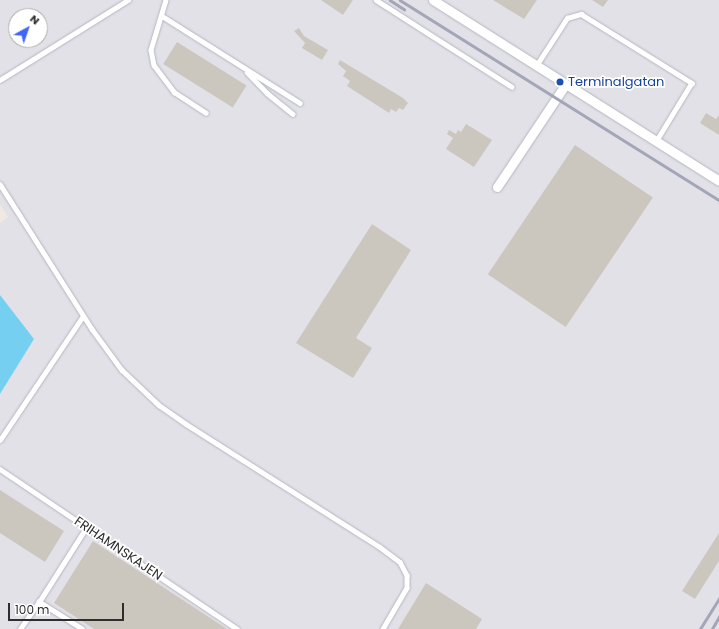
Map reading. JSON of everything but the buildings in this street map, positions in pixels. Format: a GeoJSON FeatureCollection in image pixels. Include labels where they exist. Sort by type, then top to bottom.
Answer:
{"type":"FeatureCollection","features":[{"type":"Feature","properties":{"kind":"street"},"geometry":{"type":"LineString","coordinates":[[433,0],[565,85],[719,181]]}},
{"type":"Feature","properties":{"kind":"street"},"geometry":{"type":"LineString","coordinates":[[497,187],[565,85]]}},
{"type":"Feature","properties":{"kind":"lane"},"geometry":{"type":"LineString","coordinates":[[0,80],[128,0]]}},
{"type":"Feature","properties":{"kind":"lane"},"geometry":{"type":"LineString","coordinates":[[166,0],[151,50],[154,65],[174,92],[206,113]]}},
{"type":"Feature","properties":{"kind":"lane"},"geometry":{"type":"LineString","coordinates":[[376,0],[512,88]]}},
{"type":"Feature","properties":{"kind":"lane"},"geometry":{"type":"LineString","coordinates":[[536,66],[567,18],[581,14],[692,83],[656,142]]}},
{"type":"Feature","properties":{"kind":"lane"},"geometry":{"type":"LineString","coordinates":[[162,16],[222,52],[300,103]]}},
{"type":"Feature","properties":{"kind":"lane"},"geometry":{"type":"LineString","coordinates":[[222,52],[293,114]]}},
{"type":"Feature","properties":{"kind":"lane"},"geometry":{"type":"LineString","coordinates":[[0,184],[83,316],[122,370],[159,405],[400,562],[407,575],[407,588],[383,629]]}},
{"type":"Feature","properties":{"kind":"lane"},"geometry":{"type":"LineString","coordinates":[[0,440],[83,316]]}},
{"type":"Feature","properties":{"kind":"lane","name":"FRIHAMNSKAJEN"},"geometry":{"type":"LineString","coordinates":[[0,469],[237,629]]}},
{"type":"Feature","properties":{"kind":"lane"},"geometry":{"type":"LineString","coordinates":[[20,629],[86,528]]}},
{"type":"Feature","properties":{"kind":"lane"},"geometry":{"type":"LineString","coordinates":[[39,602],[82,629]]}},
{"type":"Feature","properties":{"kind":"shaded area"},"geometry":{"type":"Polygon","coordinates":[[[0,0],[719,0],[719,629],[0,629],[0,394],[33,339],[0,295],[0,223],[8,217],[0,204],[0,0]]]}},
{"type":"Feature","properties":{"kind":"water"},"geometry":{"type":"Polygon","coordinates":[[[0,295],[34,339],[0,394],[0,295]]]}},
{"type":"Feature","properties":{"kind":"railway"},"geometry":{"type":"LineString","coordinates":[[390,0],[404,9]]}},
{"type":"Feature","properties":{"kind":"railway"},"geometry":{"type":"LineString","coordinates":[[400,0],[719,200]]}},
{"type":"Feature","properties":{"kind":"railway"},"geometry":{"type":"LineString","coordinates":[[700,629],[719,599]]}},
{"type":"Feature","properties":{"kind":"railway"},"geometry":{"type":"LineString","coordinates":[[712,629],[719,617]]}},
{"type":"Feature","properties":{"kind":"place","name":"Terminalgatan"},"geometry":{"type":"Point","coordinates":[560,82]}}]}
